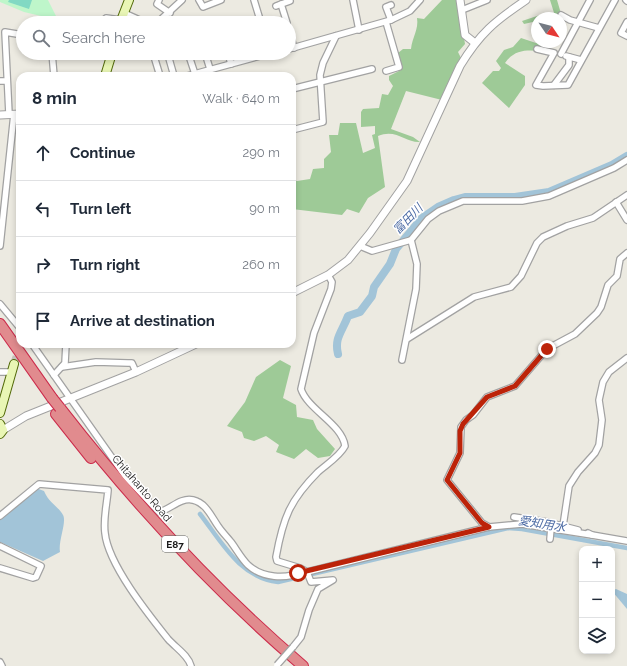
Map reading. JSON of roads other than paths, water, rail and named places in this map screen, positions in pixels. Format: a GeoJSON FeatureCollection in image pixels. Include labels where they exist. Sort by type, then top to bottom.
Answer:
{"type":"FeatureCollection","features":[{"type":"Feature","properties":{"kind":"highway","name":"Chitahanto Road"},"geometry":{"type":"LineString","coordinates":[[0,324],[49,399]]}},
{"type":"Feature","properties":{"kind":"highway","name":"Chitahanto Road"},"geometry":{"type":"LineString","coordinates":[[0,336],[49,399],[99,468],[165,543],[237,616],[293,666]]}},
{"type":"Feature","properties":{"kind":"highway","name":"Chitahanto Road"},"geometry":{"type":"LineString","coordinates":[[57,410],[170,538],[242,611],[303,666]]}},
{"type":"Feature","properties":{"kind":"main road"},"geometry":{"type":"LineString","coordinates":[[123,16],[129,0]]}},
{"type":"Feature","properties":{"kind":"main road"},"geometry":{"type":"LineString","coordinates":[[106,72],[110,60]]}},
{"type":"Feature","properties":{"kind":"main road"},"geometry":{"type":"LineString","coordinates":[[0,413],[14,364]]}},
{"type":"Feature","properties":{"kind":"street"},"geometry":{"type":"LineString","coordinates":[[159,0],[157,4],[170,13]]}},
{"type":"Feature","properties":{"kind":"street"},"geometry":{"type":"LineString","coordinates":[[166,16],[182,0]]}},
{"type":"Feature","properties":{"kind":"street"},"geometry":{"type":"LineString","coordinates":[[199,0],[203,8],[217,1]]}},
{"type":"Feature","properties":{"kind":"street"},"geometry":{"type":"LineString","coordinates":[[254,0],[259,16]]}},
{"type":"Feature","properties":{"kind":"street"},"geometry":{"type":"LineString","coordinates":[[353,0],[359,30]]}},
{"type":"Feature","properties":{"kind":"street"},"geometry":{"type":"LineString","coordinates":[[296,48],[389,21],[410,11],[420,0]]}},
{"type":"Feature","properties":{"kind":"street"},"geometry":{"type":"LineString","coordinates":[[460,0],[465,35],[475,43]]}},
{"type":"Feature","properties":{"kind":"street"},"geometry":{"type":"LineString","coordinates":[[462,10],[487,0]]}},
{"type":"Feature","properties":{"kind":"street"},"geometry":{"type":"LineString","coordinates":[[296,292],[328,275],[348,260],[360,246],[407,181],[460,66],[475,43],[494,22],[526,0]]}},
{"type":"Feature","properties":{"kind":"street"},"geometry":{"type":"LineString","coordinates":[[560,54],[590,0]]}},
{"type":"Feature","properties":{"kind":"street"},"geometry":{"type":"LineString","coordinates":[[554,53],[536,85],[568,85],[615,0]]}},
{"type":"Feature","properties":{"kind":"street"},"geometry":{"type":"LineString","coordinates":[[284,16],[278,5],[290,1]]}},
{"type":"Feature","properties":{"kind":"street"},"geometry":{"type":"LineString","coordinates":[[386,71],[399,67],[386,7],[391,5]]}},
{"type":"Feature","properties":{"kind":"street"},"geometry":{"type":"LineString","coordinates":[[567,17],[599,28]]}},
{"type":"Feature","properties":{"kind":"street"},"geometry":{"type":"LineString","coordinates":[[627,22],[621,33],[627,36]]}},
{"type":"Feature","properties":{"kind":"street"},"geometry":{"type":"LineString","coordinates":[[0,246],[14,114],[3,58],[2,36],[5,32],[16,34]]}},
{"type":"Feature","properties":{"kind":"street"},"geometry":{"type":"LineString","coordinates":[[296,129],[323,122],[320,82],[321,69],[336,36]]}},
{"type":"Feature","properties":{"kind":"street"},"geometry":{"type":"LineString","coordinates":[[537,49],[582,60]]}},
{"type":"Feature","properties":{"kind":"street"},"geometry":{"type":"LineString","coordinates":[[554,85],[569,65],[569,56]]}},
{"type":"Feature","properties":{"kind":"street"},"geometry":{"type":"LineString","coordinates":[[53,60],[54,72]]}},
{"type":"Feature","properties":{"kind":"street"},"geometry":{"type":"LineString","coordinates":[[155,60],[159,72]]}},
{"type":"Feature","properties":{"kind":"street"},"geometry":{"type":"LineString","coordinates":[[169,60],[173,72]]}},
{"type":"Feature","properties":{"kind":"street"},"geometry":{"type":"LineString","coordinates":[[189,60],[190,72]]}},
{"type":"Feature","properties":{"kind":"street"},"geometry":{"type":"LineString","coordinates":[[207,60],[210,69]]}},
{"type":"Feature","properties":{"kind":"street"},"geometry":{"type":"LineString","coordinates":[[230,60],[231,64]]}},
{"type":"Feature","properties":{"kind":"street"},"geometry":{"type":"LineString","coordinates":[[200,72],[245,60]]}},
{"type":"Feature","properties":{"kind":"street"},"geometry":{"type":"LineString","coordinates":[[296,89],[372,69]]}},
{"type":"Feature","properties":{"kind":"street"},"geometry":{"type":"LineString","coordinates":[[0,81],[7,81]]}},
{"type":"Feature","properties":{"kind":"street"},"geometry":{"type":"LineString","coordinates":[[0,115],[14,114]]}},
{"type":"Feature","properties":{"kind":"street"},"geometry":{"type":"LineString","coordinates":[[360,246],[372,251],[411,240],[428,219],[439,211],[452,205],[474,200],[522,201],[549,196],[614,168],[627,160]]}},
{"type":"Feature","properties":{"kind":"street"},"geometry":{"type":"LineString","coordinates":[[407,339],[474,298],[511,287],[521,276],[537,243],[543,236],[567,226],[593,218],[627,195]]}},
{"type":"Feature","properties":{"kind":"street"},"geometry":{"type":"LineString","coordinates":[[616,202],[627,220]]}},
{"type":"Feature","properties":{"kind":"street"},"geometry":{"type":"LineString","coordinates":[[402,360],[407,339],[417,276],[417,264],[411,240]]}},
{"type":"Feature","properties":{"kind":"street"},"geometry":{"type":"LineString","coordinates":[[489,527],[482,523],[447,480],[460,453],[461,427],[487,397],[515,386],[547,349],[574,334],[597,313],[601,308],[606,289],[617,276],[620,259],[627,253]]}},
{"type":"Feature","properties":{"kind":"street"},"geometry":{"type":"LineString","coordinates":[[276,665],[301,637],[309,610],[318,589],[333,580],[311,582],[305,571],[277,561],[276,557],[280,532],[292,502],[302,488],[345,446],[335,429],[304,396],[301,389],[314,333],[331,289],[332,282],[328,275]]}},
{"type":"Feature","properties":{"kind":"street"},"geometry":{"type":"LineString","coordinates":[[0,304],[16,323]]}},
{"type":"Feature","properties":{"kind":"street"},"geometry":{"type":"LineString","coordinates":[[35,348],[125,476],[158,512],[180,502],[192,500],[196,501],[209,511],[236,551],[252,568],[267,575],[289,576],[489,527],[513,523],[627,541]]}},
{"type":"Feature","properties":{"kind":"street"},"geometry":{"type":"LineString","coordinates":[[54,375],[65,363],[66,348]]}},
{"type":"Feature","properties":{"kind":"street"},"geometry":{"type":"LineString","coordinates":[[1,429],[26,416],[136,372],[187,348]]}},
{"type":"Feature","properties":{"kind":"street"},"geometry":{"type":"LineString","coordinates":[[564,526],[569,486],[578,472],[595,453],[598,445],[602,420],[599,400],[603,382],[609,372],[627,356]]}},
{"type":"Feature","properties":{"kind":"street"},"geometry":{"type":"LineString","coordinates":[[62,367],[96,362],[132,363],[136,372]]}},
{"type":"Feature","properties":{"kind":"street"},"geometry":{"type":"LineString","coordinates":[[0,372],[12,372]]}},
{"type":"Feature","properties":{"kind":"street"},"geometry":{"type":"LineString","coordinates":[[0,516],[39,484],[108,490],[105,535],[112,560],[154,621],[176,648],[189,659],[191,666]]}},
{"type":"Feature","properties":{"kind":"street"},"geometry":{"type":"LineString","coordinates":[[514,518],[564,526],[587,532],[592,535]]}},
{"type":"Feature","properties":{"kind":"street"},"geometry":{"type":"LineString","coordinates":[[550,539],[551,528]]}},
{"type":"Feature","properties":{"kind":"street"},"geometry":{"type":"LineString","coordinates":[[0,546],[41,566],[36,577],[33,578],[0,568]]}},
{"type":"Feature","properties":{"kind":"street"},"geometry":{"type":"LineString","coordinates":[[0,662],[2,666]]}},
{"type":"Feature","properties":{"kind":"water"},"geometry":{"type":"Polygon","coordinates":[[[36,488],[44,491],[48,499],[61,512],[64,518],[60,552],[43,561],[0,542],[0,517],[36,488]]]}},
{"type":"Feature","properties":{"kind":"water"},"geometry":{"type":"Polygon","coordinates":[[[615,590],[627,594],[627,609],[615,595],[615,590]]]}},
{"type":"Feature","properties":{"kind":"waterway","name":"富田川"},"geometry":{"type":"LineString","coordinates":[[338,354],[337,344],[339,335],[348,316],[360,312],[372,296],[374,287],[390,264],[396,249],[422,218],[438,207],[465,197],[515,197],[549,192],[612,165],[627,156]]}},
{"type":"Feature","properties":{"kind":"waterway","name":"愛知用水"},"geometry":{"type":"LineString","coordinates":[[200,514],[224,546],[242,566],[265,579],[278,582],[508,528],[522,529],[627,548]]}},
{"type":"Feature","properties":{"kind":"tunnel"},"geometry":{"type":"LineString","coordinates":[[14,364],[20,348]]}}]}
